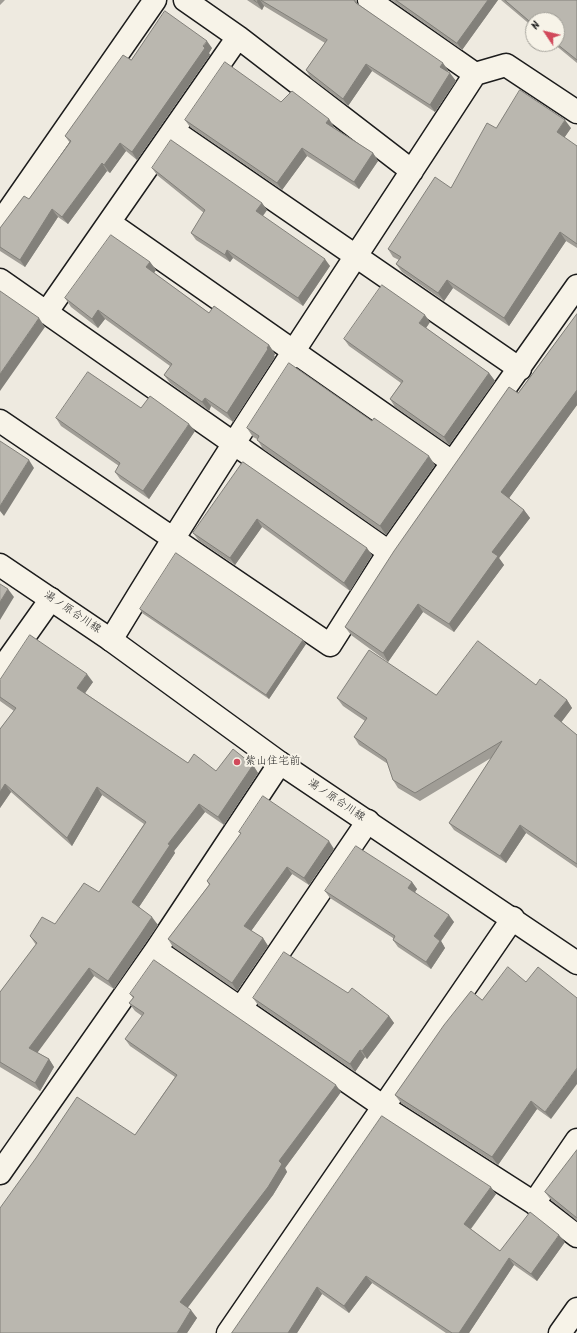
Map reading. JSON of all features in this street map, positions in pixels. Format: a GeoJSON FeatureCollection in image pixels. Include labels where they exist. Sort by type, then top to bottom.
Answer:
{"type":"FeatureCollection","features":[{"type":"Feature","properties":{"kind":"street"},"geometry":{"type":"LineString","coordinates":[[0,223],[155,0]]}},
{"type":"Feature","properties":{"kind":"street"},"geometry":{"type":"LineString","coordinates":[[185,0],[238,37],[412,170]]}},
{"type":"Feature","properties":{"kind":"street"},"geometry":{"type":"LineString","coordinates":[[369,0],[475,74]]}},
{"type":"Feature","properties":{"kind":"street"},"geometry":{"type":"LineString","coordinates":[[46,313],[238,37]]}},
{"type":"Feature","properties":{"kind":"street"},"geometry":{"type":"LineString","coordinates":[[111,640],[173,537],[294,352],[355,255],[475,74],[506,65],[577,112]]}},
{"type":"Feature","properties":{"kind":"street"},"geometry":{"type":"LineString","coordinates":[[174,131],[520,369]]}},
{"type":"Feature","properties":{"kind":"street"},"geometry":{"type":"LineString","coordinates":[[110,223],[452,462]]}},
{"type":"Feature","properties":{"kind":"street"},"geometry":{"type":"LineString","coordinates":[[0,280],[389,552]]}},
{"type":"Feature","properties":{"kind":"street"},"geometry":{"type":"LineString","coordinates":[[0,421],[330,645],[389,552],[520,369],[577,286]]}},
{"type":"Feature","properties":{"kind":"street","name":"湯ノ原合川線"},"geometry":{"type":"LineString","coordinates":[[0,565],[111,640],[280,763],[513,918],[577,963]]}},
{"type":"Feature","properties":{"kind":"street"},"geometry":{"type":"LineString","coordinates":[[0,671],[51,599]]}},
{"type":"Feature","properties":{"kind":"street"},"geometry":{"type":"LineString","coordinates":[[0,1173],[156,950],[280,763]]}},
{"type":"Feature","properties":{"kind":"street"},"geometry":{"type":"LineString","coordinates":[[241,1008],[368,822]]}},
{"type":"Feature","properties":{"kind":"street"},"geometry":{"type":"LineString","coordinates":[[228,1333],[513,918]]}},
{"type":"Feature","properties":{"kind":"street"},"geometry":{"type":"LineString","coordinates":[[156,950],[384,1107],[534,1203],[577,1236]]}},
{"type":"Feature","properties":{"kind":"street"},"geometry":{"type":"LineString","coordinates":[[534,1203],[577,1140]]}},
{"type":"Feature","properties":{"kind":"street"},"geometry":{"type":"LineString","coordinates":[[560,1333],[577,1310]]}},
{"type":"Feature","properties":{"kind":"building"},"geometry":{"type":"Polygon","coordinates":[[[261,0],[354,0],[356,3],[443,63],[440,67],[450,73],[430,105],[366,64],[343,99],[306,70],[327,40],[261,0]]]}},
{"type":"Feature","properties":{"kind":"building"},"geometry":{"type":"Polygon","coordinates":[[[396,0],[488,0],[457,43],[396,0]]]}},
{"type":"Feature","properties":{"kind":"building"},"geometry":{"type":"Polygon","coordinates":[[[505,0],[577,0],[577,60],[565,50],[565,12],[525,12],[525,17],[505,0]]]}},
{"type":"Feature","properties":{"kind":"building"},"geometry":{"type":"Polygon","coordinates":[[[165,11],[207,41],[203,46],[205,48],[132,152],[120,143],[104,165],[102,163],[62,217],[52,209],[20,260],[0,247],[0,228],[24,196],[29,199],[71,141],[65,136],[123,55],[131,60],[165,11]]]}},
{"type":"Feature","properties":{"kind":"building"},"geometry":{"type":"Polygon","coordinates":[[[225,62],[281,102],[292,91],[329,119],[326,123],[373,153],[354,182],[302,148],[277,183],[185,120],[225,62]]]}},
{"type":"Feature","properties":{"kind":"building"},"geometry":{"type":"Polygon","coordinates":[[[520,90],[565,120],[557,132],[577,146],[577,244],[560,232],[504,318],[447,280],[438,293],[396,264],[401,257],[388,249],[435,177],[451,188],[487,123],[496,128],[520,90]]]}},
{"type":"Feature","properties":{"kind":"building"},"geometry":{"type":"Polygon","coordinates":[[[171,140],[262,203],[256,211],[325,259],[298,298],[227,250],[225,255],[191,233],[205,210],[152,168],[171,140]]]}},
{"type":"Feature","properties":{"kind":"building"},"geometry":{"type":"Polygon","coordinates":[[[111,235],[150,262],[146,267],[209,313],[214,306],[269,345],[267,348],[268,349],[227,413],[205,398],[202,402],[164,375],[172,364],[98,310],[92,319],[65,298],[111,235]]]}},
{"type":"Feature","properties":{"kind":"building"},"geometry":{"type":"Polygon","coordinates":[[[382,285],[425,315],[419,323],[489,373],[444,437],[390,399],[403,381],[344,339],[382,285]]]}},
{"type":"Feature","properties":{"kind":"building"},"geometry":{"type":"Polygon","coordinates":[[[0,291],[39,318],[0,374],[0,291]]]}},
{"type":"Feature","properties":{"kind":"building"},"geometry":{"type":"Polygon","coordinates":[[[577,314],[577,390],[501,492],[524,510],[492,552],[498,556],[449,624],[418,604],[383,653],[345,627],[394,551],[509,387],[518,393],[577,314]]]}},
{"type":"Feature","properties":{"kind":"building"},"geometry":{"type":"Polygon","coordinates":[[[289,363],[372,421],[374,418],[429,456],[380,526],[257,440],[259,436],[247,428],[289,363]]]}},
{"type":"Feature","properties":{"kind":"building"},"geometry":{"type":"Polygon","coordinates":[[[88,372],[141,408],[150,396],[189,424],[143,491],[115,472],[120,463],[56,418],[88,372]]]}},
{"type":"Feature","properties":{"kind":"building"},"geometry":{"type":"Polygon","coordinates":[[[0,441],[29,460],[0,506],[0,441]]]}},
{"type":"Feature","properties":{"kind":"building"},"geometry":{"type":"Polygon","coordinates":[[[243,462],[367,548],[344,583],[257,519],[230,558],[193,533],[243,462]]]}},
{"type":"Feature","properties":{"kind":"building"},"geometry":{"type":"Polygon","coordinates":[[[176,553],[303,640],[266,695],[140,609],[176,553]]]}},
{"type":"Feature","properties":{"kind":"building"},"geometry":{"type":"Polygon","coordinates":[[[0,584],[8,589],[0,602],[0,584]]]}},
{"type":"Feature","properties":{"kind":"building"},"geometry":{"type":"Polygon","coordinates":[[[30,635],[87,674],[77,688],[188,763],[194,754],[216,771],[233,749],[253,765],[218,817],[199,804],[168,844],[170,845],[132,902],[152,917],[140,935],[108,981],[89,968],[29,1048],[49,1059],[35,1083],[0,1062],[0,992],[37,943],[30,936],[42,917],[55,924],[84,883],[99,892],[146,822],[97,787],[67,838],[5,784],[0,792],[0,729],[16,708],[0,697],[0,680],[30,635]]]}},
{"type":"Feature","properties":{"kind":"building"},"geometry":{"type":"Polygon","coordinates":[[[478,641],[536,685],[540,679],[567,700],[554,716],[577,735],[577,864],[520,825],[500,856],[449,823],[502,741],[415,793],[393,780],[386,759],[354,737],[367,718],[337,698],[369,650],[436,695],[478,641]]]}},
{"type":"Feature","properties":{"kind":"building"},"geometry":{"type":"Polygon","coordinates":[[[263,796],[329,841],[304,878],[287,867],[244,926],[263,938],[232,983],[168,939],[210,884],[207,881],[241,833],[239,832],[263,796]]]}},
{"type":"Feature","properties":{"kind":"building"},"geometry":{"type":"Polygon","coordinates":[[[356,846],[412,882],[408,888],[449,915],[434,936],[440,941],[426,962],[393,940],[395,936],[325,891],[356,846]]]}},
{"type":"Feature","properties":{"kind":"building"},"geometry":{"type":"Polygon","coordinates":[[[284,952],[348,993],[352,988],[389,1016],[350,1064],[253,998],[284,952]]]}},
{"type":"Feature","properties":{"kind":"building"},"geometry":{"type":"Polygon","coordinates":[[[154,960],[336,1085],[279,1161],[282,1164],[268,1187],[180,1302],[191,1310],[177,1333],[0,1333],[0,1208],[77,1097],[135,1135],[177,1075],[125,1039],[144,1013],[129,1003],[134,997],[130,994],[154,960]]]}},
{"type":"Feature","properties":{"kind":"building"},"geometry":{"type":"Polygon","coordinates":[[[508,967],[526,982],[538,967],[577,998],[577,1068],[545,1112],[531,1101],[492,1157],[395,1095],[444,1025],[471,991],[482,1000],[508,967]]]}},
{"type":"Feature","properties":{"kind":"building"},"geometry":{"type":"Polygon","coordinates":[[[382,1116],[491,1187],[464,1224],[500,1251],[530,1212],[559,1235],[531,1274],[509,1258],[459,1333],[452,1333],[366,1276],[344,1306],[317,1287],[288,1333],[232,1333],[382,1116]]]}},
{"type":"Feature","properties":{"kind":"building"},"geometry":{"type":"Polygon","coordinates":[[[577,1150],[577,1218],[545,1192],[577,1150]]]}},
{"type":"Feature","properties":{"kind":"place","name":"紫山住宅前"},"geometry":{"type":"Point","coordinates":[237,762]}}]}
